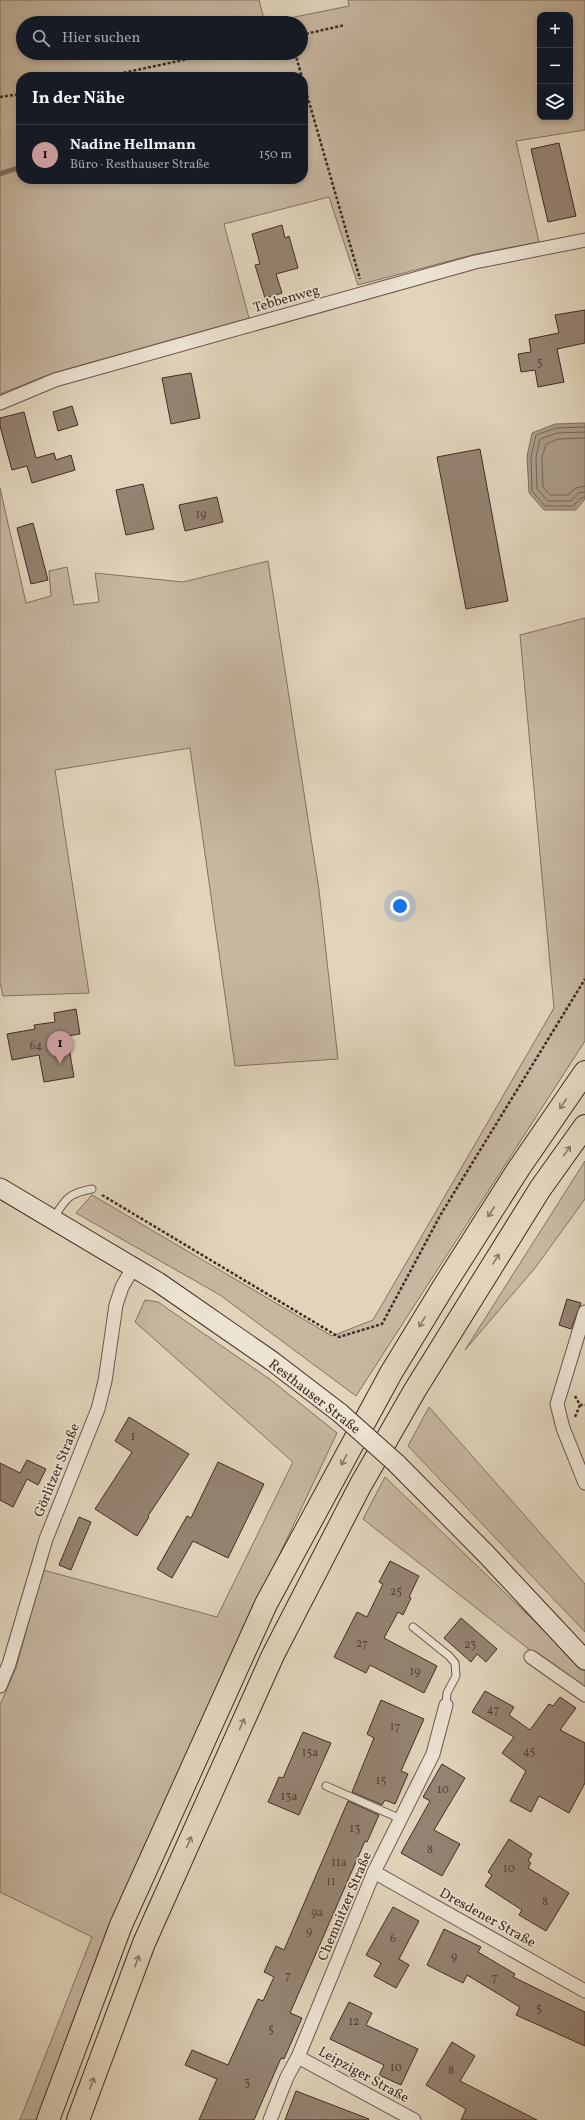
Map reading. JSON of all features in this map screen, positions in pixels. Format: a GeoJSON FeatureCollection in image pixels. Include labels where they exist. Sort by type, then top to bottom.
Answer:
{"type":"FeatureCollection","features":[{"type":"Feature","properties":{"kind":"highway"},"geometry":{"type":"LineString","coordinates":[[48,2120],[121,1925],[266,1604],[395,1366],[515,1174],[585,1072]]}},
{"type":"Feature","properties":{"kind":"highway"},"geometry":{"type":"LineString","coordinates":[[78,2120],[144,1943],[277,1648],[360,1486],[415,1390],[540,1189],[585,1126]]}},
{"type":"Feature","properties":{"kind":"street","name":"Tebbenweg"},"geometry":{"type":"LineString","coordinates":[[0,403],[55,380],[475,262],[585,240]]}},
{"type":"Feature","properties":{"kind":"street","name":"Resthauser Straße"},"geometry":{"type":"LineString","coordinates":[[0,1188],[134,1266],[272,1361],[340,1413],[396,1463],[486,1554],[585,1660]]}},
{"type":"Feature","properties":{"kind":"street","name":"Görlitzer Straße"},"geometry":{"type":"LineString","coordinates":[[0,1686],[9,1664],[46,1539],[98,1409],[105,1382],[116,1305],[122,1286],[134,1266]]}},
{"type":"Feature","properties":{"kind":"street"},"geometry":{"type":"LineString","coordinates":[[585,1312],[557,1404],[563,1428],[585,1483]]}},
{"type":"Feature","properties":{"kind":"street"},"geometry":{"type":"LineString","coordinates":[[531,1657],[585,1695]]}},
{"type":"Feature","properties":{"kind":"street","name":"Chemnitzer Straße"},"geometry":{"type":"LineString","coordinates":[[270,2120],[287,2077],[298,2057],[374,1872],[433,1754],[446,1705]]}},
{"type":"Feature","properties":{"kind":"street","name":"Dresdener Straße"},"geometry":{"type":"LineString","coordinates":[[374,1872],[585,1991]]}},
{"type":"Feature","properties":{"kind":"street","name":"Leipziger Straße"},"geometry":{"type":"LineString","coordinates":[[298,2057],[414,2120]]}},
{"type":"Feature","properties":{"kind":"lane"},"geometry":{"type":"LineString","coordinates":[[52,1219],[68,1196],[78,1191],[92,1189]]}},
{"type":"Feature","properties":{"kind":"lane"},"geometry":{"type":"LineString","coordinates":[[413,1628],[449,1656],[455,1663],[456,1676],[447,1693],[446,1705]]}},
{"type":"Feature","properties":{"kind":"lane"},"geometry":{"type":"LineString","coordinates":[[326,1786],[401,1819]]}},
{"type":"Feature","properties":{"kind":"path"},"geometry":{"type":"LineString","coordinates":[[308,33],[345,25]]}},
{"type":"Feature","properties":{"kind":"path"},"geometry":{"type":"LineString","coordinates":[[127,72],[183,60]]}},
{"type":"Feature","properties":{"kind":"path"},"geometry":{"type":"LineString","coordinates":[[297,60],[301,72]]}},
{"type":"Feature","properties":{"kind":"path"},"geometry":{"type":"LineString","coordinates":[[0,97],[16,95]]}},
{"type":"Feature","properties":{"kind":"path"},"geometry":{"type":"LineString","coordinates":[[308,98],[364,293]]}},
{"type":"Feature","properties":{"kind":"path"},"geometry":{"type":"LineString","coordinates":[[92,1189],[339,1337],[382,1324],[441,1214],[585,978]]}},
{"type":"Feature","properties":{"kind":"shaded area"},"geometry":{"type":"Polygon","coordinates":[[[0,0],[259,0],[263,16],[16,16],[16,60],[308,60],[308,16],[300,16],[349,6],[348,0],[585,0],[585,130],[516,141],[539,242],[476,254],[358,285],[329,197],[224,224],[249,318],[53,373],[0,394],[0,0]]]}},
{"type":"Feature","properties":{"kind":"shaded area"},"geometry":{"type":"Polygon","coordinates":[[[0,488],[26,603],[51,596],[49,571],[67,567],[74,605],[99,602],[95,573],[183,582],[268,561],[319,890],[338,1059],[235,1066],[190,748],[55,770],[89,993],[3,996],[0,982],[0,488]]]}},
{"type":"Feature","properties":{"kind":"shaded area"},"geometry":{"type":"Polygon","coordinates":[[[585,618],[585,1041],[356,1396],[220,1295],[76,1213],[92,1195],[332,1336],[373,1320],[554,1008],[520,635],[585,618]]]}},
{"type":"Feature","properties":{"kind":"shaded area"},"geometry":{"type":"Polygon","coordinates":[[[585,1161],[585,1199],[535,1268],[465,1350],[585,1161]]]}},
{"type":"Feature","properties":{"kind":"shaded area"},"geometry":{"type":"Polygon","coordinates":[[[145,1300],[158,1302],[271,1380],[337,1433],[258,1600],[38,2120],[20,2120],[92,1937],[0,1892],[0,1705],[16,1668],[43,1570],[217,1617],[293,1462],[135,1322],[145,1300]]]}},
{"type":"Feature","properties":{"kind":"shaded area"},"geometry":{"type":"Polygon","coordinates":[[[429,1407],[585,1584],[585,1632],[408,1446],[429,1407]]]}},
{"type":"Feature","properties":{"kind":"shaded area"},"geometry":{"type":"Polygon","coordinates":[[[385,1477],[585,1670],[585,1689],[554,1669],[363,1519],[385,1477]]]}},
{"type":"Feature","properties":{"kind":"water"},"geometry":{"type":"Polygon","coordinates":[[[585,423],[585,499],[576,510],[544,510],[529,493],[527,456],[532,433],[555,424],[585,423]]]}},
{"type":"Feature","properties":{"kind":"building"},"geometry":{"type":"Polygon","coordinates":[[[559,143],[576,216],[548,222],[531,149],[559,143]]]}},
{"type":"Feature","properties":{"kind":"building"},"geometry":{"type":"Polygon","coordinates":[[[282,225],[285,238],[289,236],[298,268],[276,274],[282,293],[265,298],[255,265],[260,264],[252,234],[282,225]]]}},
{"type":"Feature","properties":{"kind":"building"},"geometry":{"type":"Polygon","coordinates":[[[585,310],[585,343],[557,349],[564,382],[538,387],[535,370],[521,372],[518,354],[531,352],[529,339],[559,333],[555,315],[585,310]]]}},
{"type":"Feature","properties":{"kind":"building"},"geometry":{"type":"Polygon","coordinates":[[[191,373],[200,418],[171,424],[162,378],[191,373]]]}},
{"type":"Feature","properties":{"kind":"building"},"geometry":{"type":"Polygon","coordinates":[[[72,406],[78,425],[58,431],[53,412],[72,406]]]}},
{"type":"Feature","properties":{"kind":"building"},"geometry":{"type":"Polygon","coordinates":[[[24,412],[36,458],[54,453],[56,460],[71,455],[75,470],[32,483],[27,466],[12,470],[0,426],[0,418],[24,412]]]}},
{"type":"Feature","properties":{"kind":"building"},"geometry":{"type":"Polygon","coordinates":[[[480,449],[508,601],[466,609],[437,457],[480,449]]]}},
{"type":"Feature","properties":{"kind":"building"},"geometry":{"type":"Polygon","coordinates":[[[143,484],[154,529],[126,535],[116,490],[143,484]]]}},
{"type":"Feature","properties":{"kind":"building"},"geometry":{"type":"Polygon","coordinates":[[[217,497],[223,522],[185,531],[179,505],[217,497]]]}},
{"type":"Feature","properties":{"kind":"building"},"geometry":{"type":"Polygon","coordinates":[[[33,523],[48,580],[31,584],[17,528],[33,523]]]}},
{"type":"Feature","properties":{"kind":"building"},"geometry":{"type":"Polygon","coordinates":[[[76,1009],[80,1034],[67,1036],[74,1077],[44,1082],[39,1055],[12,1060],[7,1034],[35,1029],[34,1025],[55,1022],[54,1013],[76,1009]]]}},
{"type":"Feature","properties":{"kind":"building"},"geometry":{"type":"Polygon","coordinates":[[[567,1299],[581,1303],[571,1329],[559,1325],[567,1299]]]}},
{"type":"Feature","properties":{"kind":"building"},"geometry":{"type":"Polygon","coordinates":[[[129,1417],[189,1454],[148,1516],[149,1517],[137,1536],[95,1509],[132,1452],[115,1441],[129,1417]]]}},
{"type":"Feature","properties":{"kind":"building"},"geometry":{"type":"Polygon","coordinates":[[[27,1460],[46,1469],[38,1485],[27,1479],[13,1507],[0,1500],[0,1463],[20,1473],[27,1460]]]}},
{"type":"Feature","properties":{"kind":"building"},"geometry":{"type":"Polygon","coordinates":[[[218,1462],[264,1484],[228,1558],[193,1541],[172,1578],[157,1569],[187,1516],[191,1518],[218,1462]]]}},
{"type":"Feature","properties":{"kind":"building"},"geometry":{"type":"Polygon","coordinates":[[[79,1517],[91,1522],[71,1570],[59,1565],[79,1517]]]}},
{"type":"Feature","properties":{"kind":"building"},"geometry":{"type":"Polygon","coordinates":[[[390,1561],[419,1576],[409,1597],[411,1598],[403,1615],[398,1612],[384,1638],[437,1666],[424,1693],[370,1665],[366,1673],[334,1657],[357,1612],[367,1617],[383,1584],[379,1582],[390,1561]]]}},
{"type":"Feature","properties":{"kind":"building"},"geometry":{"type":"Polygon","coordinates":[[[461,1618],[497,1649],[486,1662],[477,1654],[471,1662],[444,1638],[461,1618]]]}},
{"type":"Feature","properties":{"kind":"building"},"geometry":{"type":"Polygon","coordinates":[[[485,1691],[514,1707],[509,1715],[530,1730],[549,1704],[553,1706],[560,1697],[576,1708],[560,1730],[585,1743],[585,1783],[569,1813],[539,1796],[531,1812],[510,1801],[526,1771],[502,1753],[514,1737],[472,1712],[485,1691]]]}},
{"type":"Feature","properties":{"kind":"building"},"geometry":{"type":"Polygon","coordinates":[[[381,1700],[424,1719],[401,1771],[408,1774],[395,1804],[385,1800],[382,1805],[352,1792],[374,1738],[367,1734],[381,1700]]]}},
{"type":"Feature","properties":{"kind":"building"},"geometry":{"type":"Polygon","coordinates":[[[303,1732],[331,1743],[299,1815],[268,1802],[279,1777],[283,1778],[303,1732]]]}},
{"type":"Feature","properties":{"kind":"building"},"geometry":{"type":"Polygon","coordinates":[[[442,1764],[465,1778],[434,1830],[460,1844],[442,1876],[401,1853],[430,1801],[423,1797],[442,1764]]]}},
{"type":"Feature","properties":{"kind":"building"},"geometry":{"type":"Polygon","coordinates":[[[348,1801],[379,1815],[367,1842],[365,1841],[290,2013],[302,2018],[284,2059],[281,2058],[254,2120],[199,2120],[217,2079],[185,2065],[192,2050],[228,2065],[258,1999],[263,2001],[274,1977],[264,1972],[276,1946],[284,1950],[348,1801]]]}},
{"type":"Feature","properties":{"kind":"building"},"geometry":{"type":"Polygon","coordinates":[[[509,1839],[532,1854],[528,1861],[531,1863],[528,1868],[569,1893],[546,1931],[519,1915],[522,1910],[485,1886],[492,1875],[488,1872],[509,1839]]]}},
{"type":"Feature","properties":{"kind":"building"},"geometry":{"type":"Polygon","coordinates":[[[393,1907],[419,1921],[399,1959],[409,1965],[396,1988],[374,1976],[381,1963],[366,1955],[393,1907]]]}},
{"type":"Feature","properties":{"kind":"building"},"geometry":{"type":"Polygon","coordinates":[[[444,1929],[481,1947],[478,1952],[515,1974],[513,1977],[585,2012],[585,2046],[516,2015],[520,2007],[467,1975],[463,1983],[427,1965],[444,1929]]]}},
{"type":"Feature","properties":{"kind":"building"},"geometry":{"type":"Polygon","coordinates":[[[349,2002],[372,2013],[366,2025],[418,2049],[401,2085],[379,2075],[384,2065],[330,2039],[349,2002]]]}},
{"type":"Feature","properties":{"kind":"building"},"geometry":{"type":"Polygon","coordinates":[[[452,2042],[475,2056],[460,2081],[537,2120],[461,2120],[466,2109],[426,2085],[452,2042]]]}},
{"type":"Feature","properties":{"kind":"building"},"geometry":{"type":"Polygon","coordinates":[[[296,2091],[369,2119],[285,2120],[296,2091]]]}},
{"type":"Feature","properties":{"kind":"waterway"},"geometry":{"type":"LineString","coordinates":[[0,174],[16,169]]}},
{"type":"Feature","properties":{"kind":"place","name":"Nadine Hellmann"},"geometry":{"type":"Point","coordinates":[60,1064]}}]}
